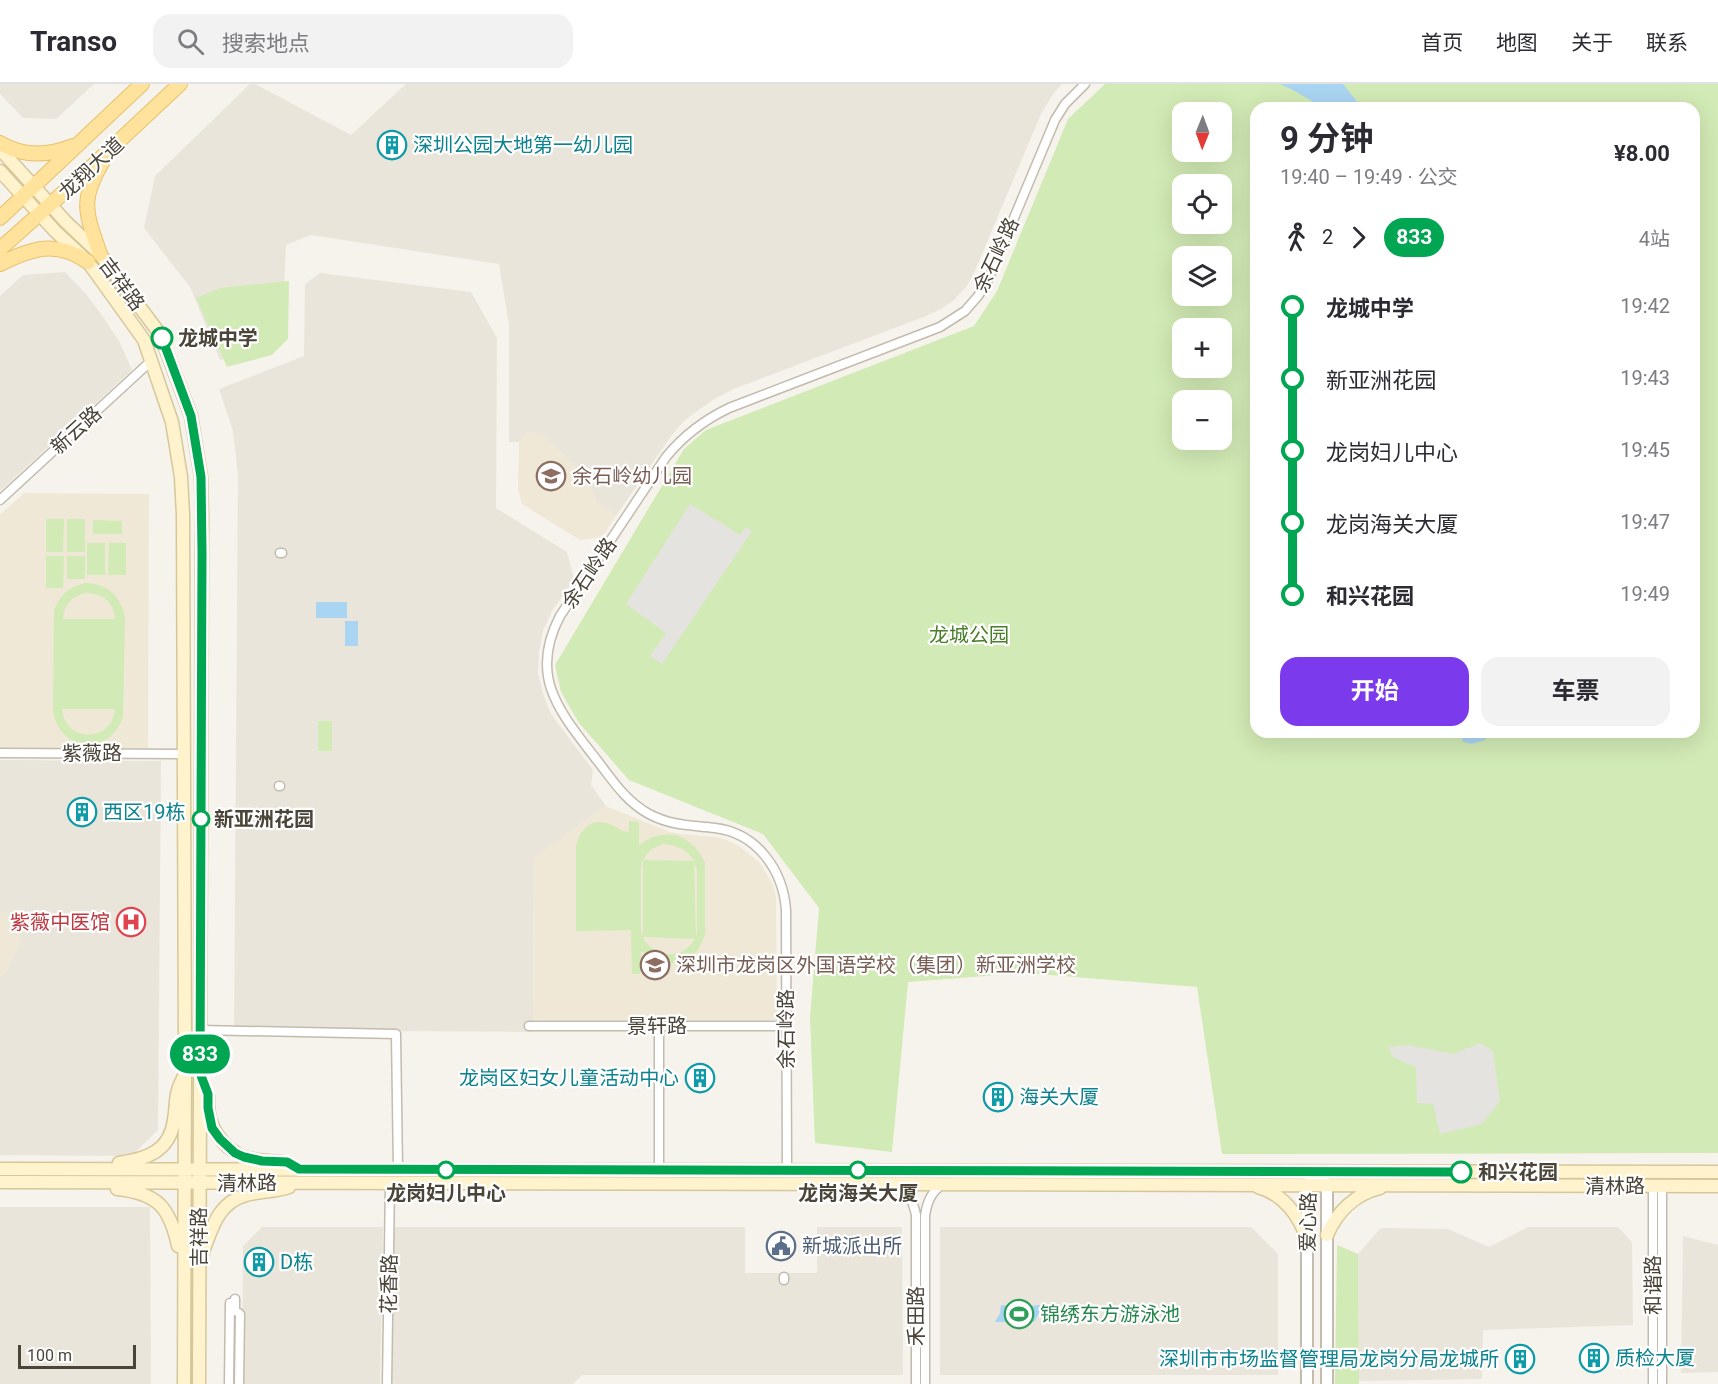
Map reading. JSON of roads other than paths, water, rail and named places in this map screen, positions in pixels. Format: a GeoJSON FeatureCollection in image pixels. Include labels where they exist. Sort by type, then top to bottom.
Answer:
{"type":"FeatureCollection","features":[{"type":"Feature","properties":{"kind":"main road","name":"龙翔大道"},"geometry":{"type":"LineString","coordinates":[[0,218],[142,84]]}},
{"type":"Feature","properties":{"kind":"main road","name":"龙翔大道"},"geometry":{"type":"LineString","coordinates":[[0,249],[51,205],[180,84]]}},
{"type":"Feature","properties":{"kind":"main road"},"geometry":{"type":"LineString","coordinates":[[0,143],[20,152],[46,154],[72,146],[93,130]]}},
{"type":"Feature","properties":{"kind":"main road","name":"吉祥路"},"geometry":{"type":"LineString","coordinates":[[0,149],[51,205],[160,334],[191,416],[201,477],[199,1384]]}},
{"type":"Feature","properties":{"kind":"main road"},"geometry":{"type":"LineString","coordinates":[[0,264],[21,253],[39,248],[65,250],[94,258],[86,206],[94,179],[111,149]]}},
{"type":"Feature","properties":{"kind":"main road","name":"吉祥路"},"geometry":{"type":"LineString","coordinates":[[0,171],[55,231],[94,258],[144,340],[172,422],[181,477],[184,754],[184,1384]]}},
{"type":"Feature","properties":{"kind":"main road"},"geometry":{"type":"LineString","coordinates":[[200,1073],[208,1094],[212,1128],[220,1139],[235,1153],[244,1157],[262,1161],[287,1162],[299,1169]]}},
{"type":"Feature","properties":{"kind":"main road"},"geometry":{"type":"LineString","coordinates":[[184,1262],[170,1216],[159,1203],[150,1196],[133,1190],[100,1187],[89,1175],[97,1165],[141,1160],[166,1143],[172,1132],[175,1094],[185,1074]]}},
{"type":"Feature","properties":{"kind":"main road","name":"清林路"},"geometry":{"type":"LineString","coordinates":[[0,1169],[184,1183],[1718,1186]]}},
{"type":"Feature","properties":{"kind":"main road","name":"清林路"},"geometry":{"type":"LineString","coordinates":[[0,1182],[183,1169],[1718,1172]]}},
{"type":"Feature","properties":{"kind":"main road"},"geometry":{"type":"LineString","coordinates":[[324,1183],[309,1178],[309,1176],[336,1174],[347,1170]]}},
{"type":"Feature","properties":{"kind":"main road"},"geometry":{"type":"LineString","coordinates":[[199,1262],[217,1215],[232,1201],[245,1195],[279,1191],[298,1183]]}},
{"type":"Feature","properties":{"kind":"main road"},"geometry":{"type":"LineString","coordinates":[[1248,1185],[1280,1197],[1298,1218],[1307,1239]]}},
{"type":"Feature","properties":{"kind":"main road"},"geometry":{"type":"LineString","coordinates":[[1327,1235],[1332,1224],[1347,1205],[1372,1190],[1391,1185]]}},
{"type":"Feature","properties":{"kind":"street","name":"余石岭路"},"geometry":{"type":"LineString","coordinates":[[787,1170],[785,900],[781,881],[772,864],[759,849],[735,834],[716,828],[682,826],[664,820],[639,808],[624,796],[564,717],[555,701],[547,672],[547,653],[552,634],[560,616],[666,457],[699,425],[729,408],[940,327],[957,317],[972,304],[988,280],[1054,120],[1065,104],[1085,84]]}},
{"type":"Feature","properties":{"kind":"street","name":"新云路"},"geometry":{"type":"LineString","coordinates":[[0,500],[151,361]]}},
{"type":"Feature","properties":{"kind":"street","name":"紫薇路"},"geometry":{"type":"LineString","coordinates":[[0,753],[184,754]]}},
{"type":"Feature","properties":{"kind":"street","name":"景轩路"},"geometry":{"type":"LineString","coordinates":[[529,1026],[786,1026]]}},
{"type":"Feature","properties":{"kind":"street"},"geometry":{"type":"LineString","coordinates":[[659,1026],[659,1170]]}},
{"type":"Feature","properties":{"kind":"street"},"geometry":{"type":"LineString","coordinates":[[200,1030],[396,1034],[398,1170]]}},
{"type":"Feature","properties":{"kind":"street","name":"爱心路"},"geometry":{"type":"LineString","coordinates":[[1307,1384],[1307,1185],[1317,1171],[1327,1185],[1327,1384]]}},
{"type":"Feature","properties":{"kind":"street","name":"花香路"},"geometry":{"type":"LineString","coordinates":[[387,1384],[390,1183]]}},
{"type":"Feature","properties":{"kind":"street","name":"禾田路"},"geometry":{"type":"LineString","coordinates":[[896,1184],[905,1189],[911,1197],[916,1215],[916,1384]]}},
{"type":"Feature","properties":{"kind":"street","name":"禾田路"},"geometry":{"type":"LineString","coordinates":[[924,1384],[925,1216],[930,1197],[944,1184]]}},
{"type":"Feature","properties":{"kind":"street","name":"和谐路"},"geometry":{"type":"LineString","coordinates":[[1653,1384],[1657,1186]]}},
{"type":"Feature","properties":{"kind":"street","name":"和谐路"},"geometry":{"type":"LineString","coordinates":[[1657,1186],[1662,1384]]}},
{"type":"Feature","properties":{"kind":"street"},"geometry":{"type":"LineString","coordinates":[[229,1384],[232,1299],[235,1310],[240,1314],[239,1384]]}},
{"type":"Feature","properties":{"kind":"water"},"geometry":{"type":"Polygon","coordinates":[[[1280,84],[1343,84],[1357,102],[1314,102],[1280,84]]]}},
{"type":"Feature","properties":{"kind":"water"},"geometry":{"type":"Polygon","coordinates":[[[316,602],[347,602],[347,618],[316,618],[316,602]]]}},
{"type":"Feature","properties":{"kind":"water"},"geometry":{"type":"Polygon","coordinates":[[[345,621],[358,621],[358,646],[345,646],[345,621]]]}},
{"type":"Feature","properties":{"kind":"water"},"geometry":{"type":"Polygon","coordinates":[[[1462,738],[1486,738],[1472,744],[1463,742],[1462,738]]]}},
{"type":"Feature","properties":{"kind":"water","name":"锦绣东方游泳池"},"geometry":{"type":"Polygon","coordinates":[[[1001,1305],[1020,1307],[1040,1305],[1039,1314],[1034,1322],[995,1322],[1001,1305]]]}},
{"type":"Feature","properties":{"kind":"place","name":"深圳公园大地第一幼儿园"},"geometry":{"type":"Point","coordinates":[392,145]}},
{"type":"Feature","properties":{"kind":"place","name":"龙城中学"},"geometry":{"type":"Point","coordinates":[162,338]}},
{"type":"Feature","properties":{"kind":"place","name":"余石岭幼儿园"},"geometry":{"type":"Point","coordinates":[551,476]}},
{"type":"Feature","properties":{"kind":"place","name":"西区19栋"},"geometry":{"type":"Point","coordinates":[82,812]}},
{"type":"Feature","properties":{"kind":"place","name":"新亚洲花园"},"geometry":{"type":"Point","coordinates":[201,819]}},
{"type":"Feature","properties":{"kind":"place","name":"紫薇中医馆"},"geometry":{"type":"Point","coordinates":[131,922]}},
{"type":"Feature","properties":{"kind":"place","name":"深圳市龙岗区外国语学校（集团）新亚洲学校"},"geometry":{"type":"Point","coordinates":[655,965]}},
{"type":"Feature","properties":{"kind":"place","name":"龙岗区妇女儿童活动中心"},"geometry":{"type":"Point","coordinates":[700,1078]}},
{"type":"Feature","properties":{"kind":"place","name":"海关大厦"},"geometry":{"type":"Point","coordinates":[998,1097]}},
{"type":"Feature","properties":{"kind":"place","name":"龙岗妇儿中心"},"geometry":{"type":"Point","coordinates":[446,1170]}},
{"type":"Feature","properties":{"kind":"place","name":"龙岗海关大厦"},"geometry":{"type":"Point","coordinates":[858,1170]}},
{"type":"Feature","properties":{"kind":"place","name":"和兴花园"},"geometry":{"type":"Point","coordinates":[1461,1172]}},
{"type":"Feature","properties":{"kind":"place","name":"新城派出所"},"geometry":{"type":"Point","coordinates":[781,1246]}},
{"type":"Feature","properties":{"kind":"place","name":"D栋"},"geometry":{"type":"Point","coordinates":[259,1262]}},
{"type":"Feature","properties":{"kind":"place","name":"锦绣东方游泳池"},"geometry":{"type":"Point","coordinates":[1019,1314]}},
{"type":"Feature","properties":{"kind":"place","name":"质检大厦"},"geometry":{"type":"Point","coordinates":[1594,1358]}},
{"type":"Feature","properties":{"kind":"place","name":"深圳市市场监督管理局龙岗分局龙城所"},"geometry":{"type":"Point","coordinates":[1520,1359]}},
{"type":"Feature","properties":{"kind":"park label","name":"龙城公园"},"geometry":{"type":"Point","coordinates":[969,635]}}]}
